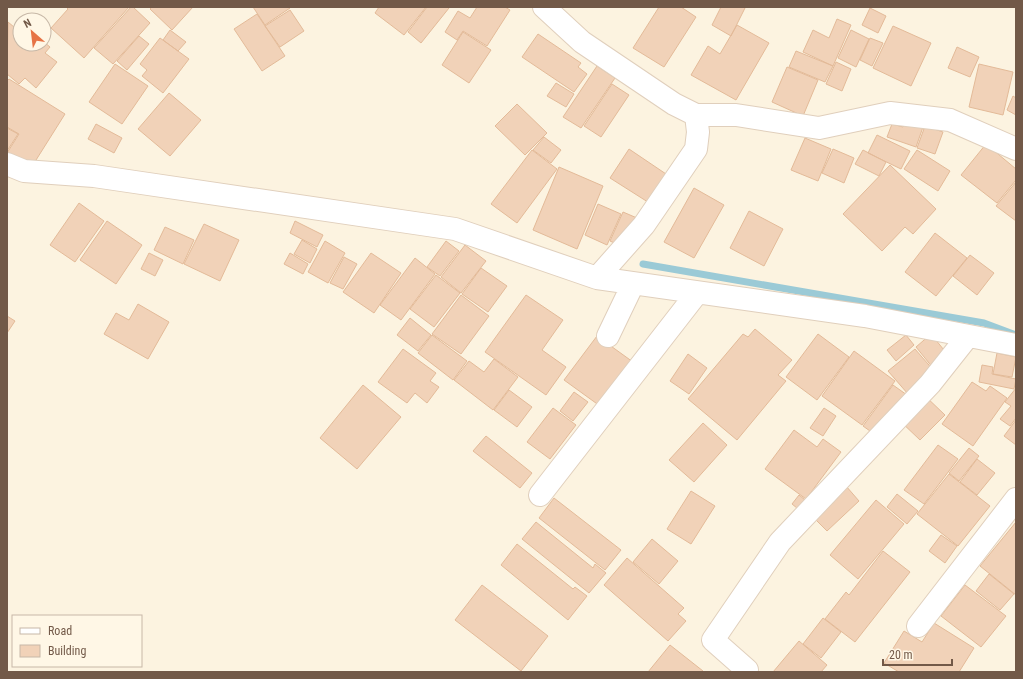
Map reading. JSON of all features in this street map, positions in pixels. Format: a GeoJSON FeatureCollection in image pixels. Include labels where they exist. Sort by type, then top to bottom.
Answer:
{"type":"FeatureCollection","features":[{"type":"Feature","properties":{"kind":"street"},"geometry":{"type":"LineString","coordinates":[[544,7],[582,42],[674,104],[696,115],[736,115],[819,128],[890,113],[950,120],[1015,147]]}},
{"type":"Feature","properties":{"kind":"street"},"geometry":{"type":"LineString","coordinates":[[597,278],[644,225],[696,149],[698,132],[696,115]]}},
{"type":"Feature","properties":{"kind":"street"},"geometry":{"type":"LineString","coordinates":[[7,164],[24,171],[94,176],[455,229],[597,278],[865,316],[1016,345]]}},
{"type":"Feature","properties":{"kind":"street"},"geometry":{"type":"LineString","coordinates":[[608,336],[633,284]]}},
{"type":"Feature","properties":{"kind":"street"},"geometry":{"type":"LineString","coordinates":[[540,495],[697,293]]}},
{"type":"Feature","properties":{"kind":"street"},"geometry":{"type":"LineString","coordinates":[[747,670],[713,640],[780,542],[930,384],[968,336]]}},
{"type":"Feature","properties":{"kind":"street"},"geometry":{"type":"LineString","coordinates":[[918,626],[1016,499]]}},
{"type":"Feature","properties":{"kind":"building"},"geometry":{"type":"Polygon","coordinates":[[[66,7],[129,7],[84,58],[52,29],[52,27],[68,9],[66,7]]]}},
{"type":"Feature","properties":{"kind":"building"},"geometry":{"type":"Polygon","coordinates":[[[131,7],[133,7],[150,23],[113,64],[94,48],[131,7]]]}},
{"type":"Feature","properties":{"kind":"building"},"geometry":{"type":"Polygon","coordinates":[[[152,7],[193,7],[172,30],[150,9],[152,7]]]}},
{"type":"Feature","properties":{"kind":"building"},"geometry":{"type":"Polygon","coordinates":[[[253,7],[289,7],[290,8],[265,25],[253,7]]]}},
{"type":"Feature","properties":{"kind":"building"},"geometry":{"type":"Polygon","coordinates":[[[379,7],[426,7],[404,35],[375,13],[379,7]]]}},
{"type":"Feature","properties":{"kind":"building"},"geometry":{"type":"Polygon","coordinates":[[[427,7],[449,8],[421,43],[408,32],[427,7]]]}},
{"type":"Feature","properties":{"kind":"building"},"geometry":{"type":"Polygon","coordinates":[[[477,7],[505,7],[510,10],[487,46],[463,31],[457,40],[445,32],[458,11],[470,18],[477,7]]]}},
{"type":"Feature","properties":{"kind":"building"},"geometry":{"type":"Polygon","coordinates":[[[659,7],[681,7],[696,17],[664,67],[633,48],[659,7]]]}},
{"type":"Feature","properties":{"kind":"building"},"geometry":{"type":"Polygon","coordinates":[[[721,7],[745,8],[731,36],[712,25],[721,7]]]}},
{"type":"Feature","properties":{"kind":"building"},"geometry":{"type":"Polygon","coordinates":[[[870,8],[886,16],[878,33],[862,25],[870,8]]]}},
{"type":"Feature","properties":{"kind":"building"},"geometry":{"type":"Polygon","coordinates":[[[290,10],[304,31],[280,47],[265,26],[290,10]]]}},
{"type":"Feature","properties":{"kind":"building"},"geometry":{"type":"Polygon","coordinates":[[[257,14],[285,56],[262,71],[234,29],[257,14]]]}},
{"type":"Feature","properties":{"kind":"building"},"geometry":{"type":"Polygon","coordinates":[[[837,19],[851,25],[833,66],[803,52],[813,30],[829,38],[837,19]]]}},
{"type":"Feature","properties":{"kind":"building"},"geometry":{"type":"Polygon","coordinates":[[[8,22],[12,25],[12,52],[46,52],[45,53],[57,62],[36,88],[25,78],[19,84],[7,74],[8,22]]]}},
{"type":"Feature","properties":{"kind":"building"},"geometry":{"type":"Polygon","coordinates":[[[737,25],[769,43],[736,100],[691,75],[708,46],[720,54],[737,25]]]}},
{"type":"Feature","properties":{"kind":"building"},"geometry":{"type":"Polygon","coordinates":[[[893,26],[931,43],[911,86],[873,68],[893,26]]]}},
{"type":"Feature","properties":{"kind":"building"},"geometry":{"type":"Polygon","coordinates":[[[170,30],[186,42],[178,51],[163,40],[170,30]]]}},
{"type":"Feature","properties":{"kind":"building"},"geometry":{"type":"Polygon","coordinates":[[[851,30],[869,39],[856,67],[838,58],[851,30]]]}},
{"type":"Feature","properties":{"kind":"building"},"geometry":{"type":"Polygon","coordinates":[[[463,32],[491,50],[469,83],[442,65],[463,32]]]}},
{"type":"Feature","properties":{"kind":"building"},"geometry":{"type":"Polygon","coordinates":[[[538,34],[581,63],[578,67],[587,74],[574,92],[522,57],[538,34]]]}},
{"type":"Feature","properties":{"kind":"building"},"geometry":{"type":"Polygon","coordinates":[[[139,36],[149,44],[127,70],[117,61],[139,36]]]}},
{"type":"Feature","properties":{"kind":"building"},"geometry":{"type":"Polygon","coordinates":[[[160,38],[189,59],[163,93],[142,76],[147,70],[140,64],[160,38]]]}},
{"type":"Feature","properties":{"kind":"building"},"geometry":{"type":"Polygon","coordinates":[[[870,38],[883,43],[872,66],[860,60],[870,38]]]}},
{"type":"Feature","properties":{"kind":"building"},"geometry":{"type":"Polygon","coordinates":[[[957,47],[979,57],[970,77],[948,68],[957,47]]]}},
{"type":"Feature","properties":{"kind":"building"},"geometry":{"type":"Polygon","coordinates":[[[796,51],[833,66],[825,82],[789,67],[796,51]]]}},
{"type":"Feature","properties":{"kind":"building"},"geometry":{"type":"Polygon","coordinates":[[[836,62],[851,69],[842,91],[826,84],[836,62]]]}},
{"type":"Feature","properties":{"kind":"building"},"geometry":{"type":"Polygon","coordinates":[[[115,64],[148,86],[122,124],[89,102],[115,64]]]}},
{"type":"Feature","properties":{"kind":"building"},"geometry":{"type":"Polygon","coordinates":[[[979,64],[1013,72],[1003,115],[969,107],[979,64]]]}},
{"type":"Feature","properties":{"kind":"building"},"geometry":{"type":"Polygon","coordinates":[[[597,66],[615,78],[581,128],[563,117],[597,66]]]}},
{"type":"Feature","properties":{"kind":"building"},"geometry":{"type":"Polygon","coordinates":[[[787,67],[818,80],[803,116],[772,102],[787,67]]]}},
{"type":"Feature","properties":{"kind":"building"},"geometry":{"type":"Polygon","coordinates":[[[9,79],[65,114],[31,168],[7,153],[19,134],[7,127],[7,81],[9,79]]]}},
{"type":"Feature","properties":{"kind":"building"},"geometry":{"type":"Polygon","coordinates":[[[556,83],[574,94],[566,107],[547,96],[556,83]]]}},
{"type":"Feature","properties":{"kind":"building"},"geometry":{"type":"Polygon","coordinates":[[[612,84],[629,95],[601,137],[584,126],[612,84]]]}},
{"type":"Feature","properties":{"kind":"building"},"geometry":{"type":"Polygon","coordinates":[[[169,93],[201,120],[170,156],[138,129],[169,93]]]}},
{"type":"Feature","properties":{"kind":"building"},"geometry":{"type":"Polygon","coordinates":[[[1013,96],[1016,98],[1016,115],[1007,110],[1013,96]]]}},
{"type":"Feature","properties":{"kind":"building"},"geometry":{"type":"Polygon","coordinates":[[[517,104],[547,133],[525,155],[495,126],[517,104]]]}},
{"type":"Feature","properties":{"kind":"building"},"geometry":{"type":"Polygon","coordinates":[[[905,121],[923,127],[916,147],[887,137],[892,124],[903,127],[905,121]]]}},
{"type":"Feature","properties":{"kind":"building"},"geometry":{"type":"Polygon","coordinates":[[[96,124],[122,138],[114,153],[88,139],[96,124]]]}},
{"type":"Feature","properties":{"kind":"building"},"geometry":{"type":"Polygon","coordinates":[[[925,126],[943,132],[935,154],[917,148],[925,126]]]}},
{"type":"Feature","properties":{"kind":"building"},"geometry":{"type":"Polygon","coordinates":[[[7,128],[18,134],[7,151],[7,128]]]}},
{"type":"Feature","properties":{"kind":"building"},"geometry":{"type":"Polygon","coordinates":[[[877,135],[910,151],[901,169],[868,153],[877,135]]]}},
{"type":"Feature","properties":{"kind":"building"},"geometry":{"type":"Polygon","coordinates":[[[544,137],[561,150],[551,163],[533,150],[544,137]]]}},
{"type":"Feature","properties":{"kind":"building"},"geometry":{"type":"Polygon","coordinates":[[[805,138],[831,149],[818,181],[791,170],[805,138]]]}},
{"type":"Feature","properties":{"kind":"building"},"geometry":{"type":"Polygon","coordinates":[[[986,144],[1016,169],[1016,180],[997,203],[961,175],[986,144]]]}},
{"type":"Feature","properties":{"kind":"building"},"geometry":{"type":"Polygon","coordinates":[[[629,149],[669,176],[651,204],[610,178],[629,149]]]}},
{"type":"Feature","properties":{"kind":"building"},"geometry":{"type":"Polygon","coordinates":[[[833,149],[854,158],[844,183],[822,173],[833,149]]]}},
{"type":"Feature","properties":{"kind":"building"},"geometry":{"type":"Polygon","coordinates":[[[532,150],[557,169],[517,223],[491,204],[532,150]]]}},
{"type":"Feature","properties":{"kind":"building"},"geometry":{"type":"Polygon","coordinates":[[[863,150],[886,162],[879,176],[855,164],[863,150]]]}},
{"type":"Feature","properties":{"kind":"building"},"geometry":{"type":"Polygon","coordinates":[[[917,150],[950,171],[938,191],[904,169],[917,150]]]}},
{"type":"Feature","properties":{"kind":"building"},"geometry":{"type":"Polygon","coordinates":[[[890,165],[936,209],[913,234],[905,227],[882,251],[843,214],[890,165]]]}},
{"type":"Feature","properties":{"kind":"building"},"geometry":{"type":"Polygon","coordinates":[[[559,167],[603,186],[577,249],[533,230],[559,167]]]}},
{"type":"Feature","properties":{"kind":"building"},"geometry":{"type":"Polygon","coordinates":[[[1016,182],[1016,221],[996,206],[1016,182]]]}},
{"type":"Feature","properties":{"kind":"building"},"geometry":{"type":"Polygon","coordinates":[[[694,188],[724,205],[694,258],[664,242],[694,188]]]}},
{"type":"Feature","properties":{"kind":"building"},"geometry":{"type":"Polygon","coordinates":[[[79,203],[104,221],[75,262],[50,245],[79,203]]]}},
{"type":"Feature","properties":{"kind":"building"},"geometry":{"type":"Polygon","coordinates":[[[598,204],[621,214],[607,245],[585,235],[598,204]]]}},
{"type":"Feature","properties":{"kind":"building"},"geometry":{"type":"Polygon","coordinates":[[[749,211],[783,229],[764,266],[730,248],[749,211]]]}},
{"type":"Feature","properties":{"kind":"building"},"geometry":{"type":"Polygon","coordinates":[[[623,212],[637,218],[623,247],[610,241],[623,212]]]}},
{"type":"Feature","properties":{"kind":"building"},"geometry":{"type":"Polygon","coordinates":[[[107,221],[142,245],[116,284],[80,260],[107,221]]]}},
{"type":"Feature","properties":{"kind":"building"},"geometry":{"type":"Polygon","coordinates":[[[295,221],[323,235],[317,247],[290,233],[295,221]]]}},
{"type":"Feature","properties":{"kind":"building"},"geometry":{"type":"Polygon","coordinates":[[[204,224],[239,240],[220,281],[184,264],[204,224]]]}},
{"type":"Feature","properties":{"kind":"building"},"geometry":{"type":"Polygon","coordinates":[[[165,227],[194,240],[183,264],[154,250],[165,227]]]}},
{"type":"Feature","properties":{"kind":"building"},"geometry":{"type":"Polygon","coordinates":[[[935,233],[967,258],[936,296],[905,272],[935,233]]]}},
{"type":"Feature","properties":{"kind":"building"},"geometry":{"type":"Polygon","coordinates":[[[302,240],[317,249],[310,263],[294,254],[302,240]]]}},
{"type":"Feature","properties":{"kind":"building"},"geometry":{"type":"Polygon","coordinates":[[[325,241],[345,253],[328,283],[308,272],[325,241]]]}},
{"type":"Feature","properties":{"kind":"building"},"geometry":{"type":"Polygon","coordinates":[[[446,241],[459,251],[440,276],[427,267],[446,241]]]}},
{"type":"Feature","properties":{"kind":"building"},"geometry":{"type":"Polygon","coordinates":[[[465,245],[486,261],[461,293],[441,277],[465,245]]]}},
{"type":"Feature","properties":{"kind":"building"},"geometry":{"type":"Polygon","coordinates":[[[149,253],[163,260],[155,276],[141,269],[149,253]]]}},
{"type":"Feature","properties":{"kind":"building"},"geometry":{"type":"Polygon","coordinates":[[[290,253],[308,264],[303,274],[284,264],[290,253]]]}},
{"type":"Feature","properties":{"kind":"building"},"geometry":{"type":"Polygon","coordinates":[[[371,253],[401,273],[374,313],[343,292],[371,253]]]}},
{"type":"Feature","properties":{"kind":"building"},"geometry":{"type":"Polygon","coordinates":[[[970,255],[994,273],[977,295],[953,276],[970,255]]]}},
{"type":"Feature","properties":{"kind":"building"},"geometry":{"type":"Polygon","coordinates":[[[344,257],[357,264],[343,289],[330,283],[344,257]]]}},
{"type":"Feature","properties":{"kind":"building"},"geometry":{"type":"Polygon","coordinates":[[[415,258],[435,274],[401,320],[380,305],[415,258]]]}},
{"type":"Feature","properties":{"kind":"building"},"geometry":{"type":"Polygon","coordinates":[[[481,268],[507,286],[488,312],[462,294],[481,268]]]}},
{"type":"Feature","properties":{"kind":"building"},"geometry":{"type":"Polygon","coordinates":[[[436,275],[460,293],[434,327],[410,309],[436,275]]]}},
{"type":"Feature","properties":{"kind":"building"},"geometry":{"type":"Polygon","coordinates":[[[461,295],[489,316],[461,354],[432,334],[461,295]]]}},
{"type":"Feature","properties":{"kind":"building"},"geometry":{"type":"Polygon","coordinates":[[[526,295],[563,320],[542,350],[566,367],[546,395],[485,352],[526,295]]]}},
{"type":"Feature","properties":{"kind":"building"},"geometry":{"type":"Polygon","coordinates":[[[138,304],[169,322],[148,359],[104,334],[116,313],[129,320],[138,304]]]}},
{"type":"Feature","properties":{"kind":"building"},"geometry":{"type":"Polygon","coordinates":[[[7,316],[15,321],[7,333],[7,316]]]}},
{"type":"Feature","properties":{"kind":"building"},"geometry":{"type":"Polygon","coordinates":[[[410,318],[431,335],[418,351],[397,335],[410,318]]]}},
{"type":"Feature","properties":{"kind":"building"},"geometry":{"type":"Polygon","coordinates":[[[755,329],[792,360],[778,375],[786,381],[737,440],[688,399],[743,334],[748,337],[755,329]]]}},
{"type":"Feature","properties":{"kind":"building"},"geometry":{"type":"Polygon","coordinates":[[[818,334],[849,357],[817,400],[786,377],[818,334]]]}},
{"type":"Feature","properties":{"kind":"building"},"geometry":{"type":"Polygon","coordinates":[[[931,334],[948,355],[933,368],[916,347],[931,334]]]}},
{"type":"Feature","properties":{"kind":"building"},"geometry":{"type":"Polygon","coordinates":[[[432,335],[467,361],[453,380],[418,353],[432,335]]]}},
{"type":"Feature","properties":{"kind":"building"},"geometry":{"type":"Polygon","coordinates":[[[906,335],[914,345],[896,361],[887,350],[906,335]]]}},
{"type":"Feature","properties":{"kind":"building"},"geometry":{"type":"Polygon","coordinates":[[[597,336],[633,362],[600,406],[564,380],[597,336]]]}},
{"type":"Feature","properties":{"kind":"building"},"geometry":{"type":"Polygon","coordinates":[[[403,349],[436,373],[430,381],[439,387],[427,403],[415,393],[407,403],[378,382],[403,349]]]}},
{"type":"Feature","properties":{"kind":"building"},"geometry":{"type":"Polygon","coordinates":[[[915,349],[935,372],[908,394],[888,371],[915,349]]]}},
{"type":"Feature","properties":{"kind":"building"},"geometry":{"type":"Polygon","coordinates":[[[854,351],[895,381],[862,425],[822,396],[854,351]]]}},
{"type":"Feature","properties":{"kind":"building"},"geometry":{"type":"Polygon","coordinates":[[[997,353],[1016,357],[1012,377],[993,374],[997,353]]]}},
{"type":"Feature","properties":{"kind":"building"},"geometry":{"type":"Polygon","coordinates":[[[688,354],[707,368],[689,394],[670,381],[688,354]]]}},
{"type":"Feature","properties":{"kind":"building"},"geometry":{"type":"Polygon","coordinates":[[[494,359],[518,377],[493,410],[454,380],[469,361],[484,372],[494,359]]]}},
{"type":"Feature","properties":{"kind":"building"},"geometry":{"type":"Polygon","coordinates":[[[982,365],[993,367],[992,374],[1016,379],[1014,389],[979,382],[982,365]]]}},
{"type":"Feature","properties":{"kind":"building"},"geometry":{"type":"Polygon","coordinates":[[[972,382],[986,391],[990,386],[1007,398],[973,446],[942,424],[972,382]]]}},
{"type":"Feature","properties":{"kind":"building"},"geometry":{"type":"Polygon","coordinates":[[[363,385],[401,417],[357,469],[320,438],[363,385]]]}},
{"type":"Feature","properties":{"kind":"building"},"geometry":{"type":"Polygon","coordinates":[[[893,385],[907,395],[877,436],[863,426],[893,385]]]}},
{"type":"Feature","properties":{"kind":"building"},"geometry":{"type":"Polygon","coordinates":[[[1016,388],[1016,418],[1010,426],[1000,419],[1011,406],[1005,402],[1016,388]]]}},
{"type":"Feature","properties":{"kind":"building"},"geometry":{"type":"Polygon","coordinates":[[[509,390],[532,407],[517,427],[494,410],[509,390]]]}},
{"type":"Feature","properties":{"kind":"building"},"geometry":{"type":"Polygon","coordinates":[[[574,392],[588,402],[573,421],[560,411],[574,392]]]}},
{"type":"Feature","properties":{"kind":"building"},"geometry":{"type":"Polygon","coordinates":[[[922,393],[945,415],[920,440],[898,419],[922,393]]]}},
{"type":"Feature","properties":{"kind":"building"},"geometry":{"type":"Polygon","coordinates":[[[553,408],[576,425],[550,459],[527,442],[553,408]]]}},
{"type":"Feature","properties":{"kind":"building"},"geometry":{"type":"Polygon","coordinates":[[[824,408],[836,416],[823,436],[810,428],[824,408]]]}},
{"type":"Feature","properties":{"kind":"building"},"geometry":{"type":"Polygon","coordinates":[[[1016,420],[1016,445],[1004,436],[1016,420]]]}},
{"type":"Feature","properties":{"kind":"building"},"geometry":{"type":"Polygon","coordinates":[[[703,423],[727,445],[694,482],[669,460],[703,423]]]}},
{"type":"Feature","properties":{"kind":"building"},"geometry":{"type":"Polygon","coordinates":[[[794,430],[817,447],[823,439],[841,452],[806,499],[765,469],[794,430]]]}},
{"type":"Feature","properties":{"kind":"building"},"geometry":{"type":"Polygon","coordinates":[[[486,436],[532,473],[520,488],[473,451],[486,436]]]}},
{"type":"Feature","properties":{"kind":"building"},"geometry":{"type":"Polygon","coordinates":[[[938,445],[958,459],[924,504],[904,490],[938,445]]]}},
{"type":"Feature","properties":{"kind":"building"},"geometry":{"type":"Polygon","coordinates":[[[969,448],[979,456],[959,481],[949,473],[969,448]]]}},
{"type":"Feature","properties":{"kind":"building"},"geometry":{"type":"Polygon","coordinates":[[[977,459],[995,473],[977,495],[960,482],[977,459]]]}},
{"type":"Feature","properties":{"kind":"building"},"geometry":{"type":"Polygon","coordinates":[[[949,474],[990,506],[958,546],[917,514],[949,474]]]}},
{"type":"Feature","properties":{"kind":"building"},"geometry":{"type":"Polygon","coordinates":[[[846,486],[859,501],[827,531],[813,517],[846,486]]]}},
{"type":"Feature","properties":{"kind":"building"},"geometry":{"type":"Polygon","coordinates":[[[691,491],[715,506],[691,544],[667,529],[691,491]]]}},
{"type":"Feature","properties":{"kind":"building"},"geometry":{"type":"Polygon","coordinates":[[[897,494],[918,511],[907,524],[887,507],[897,494]]]}},
{"type":"Feature","properties":{"kind":"building"},"geometry":{"type":"Polygon","coordinates":[[[799,495],[810,504],[803,513],[792,504],[799,495]]]}},
{"type":"Feature","properties":{"kind":"building"},"geometry":{"type":"Polygon","coordinates":[[[554,498],[621,550],[605,570],[539,518],[554,498]]]}},
{"type":"Feature","properties":{"kind":"building"},"geometry":{"type":"Polygon","coordinates":[[[876,500],[904,524],[858,579],[830,555],[876,500]]]}},
{"type":"Feature","properties":{"kind":"building"},"geometry":{"type":"Polygon","coordinates":[[[536,522],[593,568],[595,564],[606,573],[589,593],[522,539],[536,522]]]}},
{"type":"Feature","properties":{"kind":"building"},"geometry":{"type":"Polygon","coordinates":[[[1016,522],[1016,595],[980,566],[1016,522]]]}},
{"type":"Feature","properties":{"kind":"building"},"geometry":{"type":"Polygon","coordinates":[[[941,535],[957,546],[945,563],[929,551],[941,535]]]}},
{"type":"Feature","properties":{"kind":"building"},"geometry":{"type":"Polygon","coordinates":[[[652,539],[678,561],[659,584],[633,562],[652,539]]]}},
{"type":"Feature","properties":{"kind":"building"},"geometry":{"type":"Polygon","coordinates":[[[517,544],[573,589],[575,587],[587,596],[568,620],[501,565],[517,544]]]}},
{"type":"Feature","properties":{"kind":"building"},"geometry":{"type":"Polygon","coordinates":[[[883,551],[910,572],[855,642],[825,619],[846,592],[849,595],[883,551]]]}},
{"type":"Feature","properties":{"kind":"building"},"geometry":{"type":"Polygon","coordinates":[[[627,558],[684,608],[678,614],[686,621],[668,641],[604,585],[627,558]]]}},
{"type":"Feature","properties":{"kind":"building"},"geometry":{"type":"Polygon","coordinates":[[[989,574],[1014,594],[1000,610],[976,591],[989,574]]]}},
{"type":"Feature","properties":{"kind":"building"},"geometry":{"type":"Polygon","coordinates":[[[482,585],[548,636],[521,671],[455,620],[482,585]]]}},
{"type":"Feature","properties":{"kind":"building"},"geometry":{"type":"Polygon","coordinates":[[[965,585],[1006,616],[981,647],[941,616],[965,585]]]}},
{"type":"Feature","properties":{"kind":"building"},"geometry":{"type":"Polygon","coordinates":[[[823,618],[841,632],[821,658],[803,644],[823,618]]]}},
{"type":"Feature","properties":{"kind":"building"},"geometry":{"type":"Polygon","coordinates":[[[934,623],[974,648],[959,672],[899,672],[884,663],[904,631],[922,642],[934,623]]]}},
{"type":"Feature","properties":{"kind":"building"},"geometry":{"type":"Polygon","coordinates":[[[799,641],[827,665],[821,672],[773,672],[799,641]]]}},
{"type":"Feature","properties":{"kind":"building"},"geometry":{"type":"Polygon","coordinates":[[[670,645],[703,671],[648,672],[670,645]]]}},
{"type":"Feature","properties":{"kind":"waterway"},"geometry":{"type":"LineString","coordinates":[[643,264],[984,323],[1016,335]]}}]}
